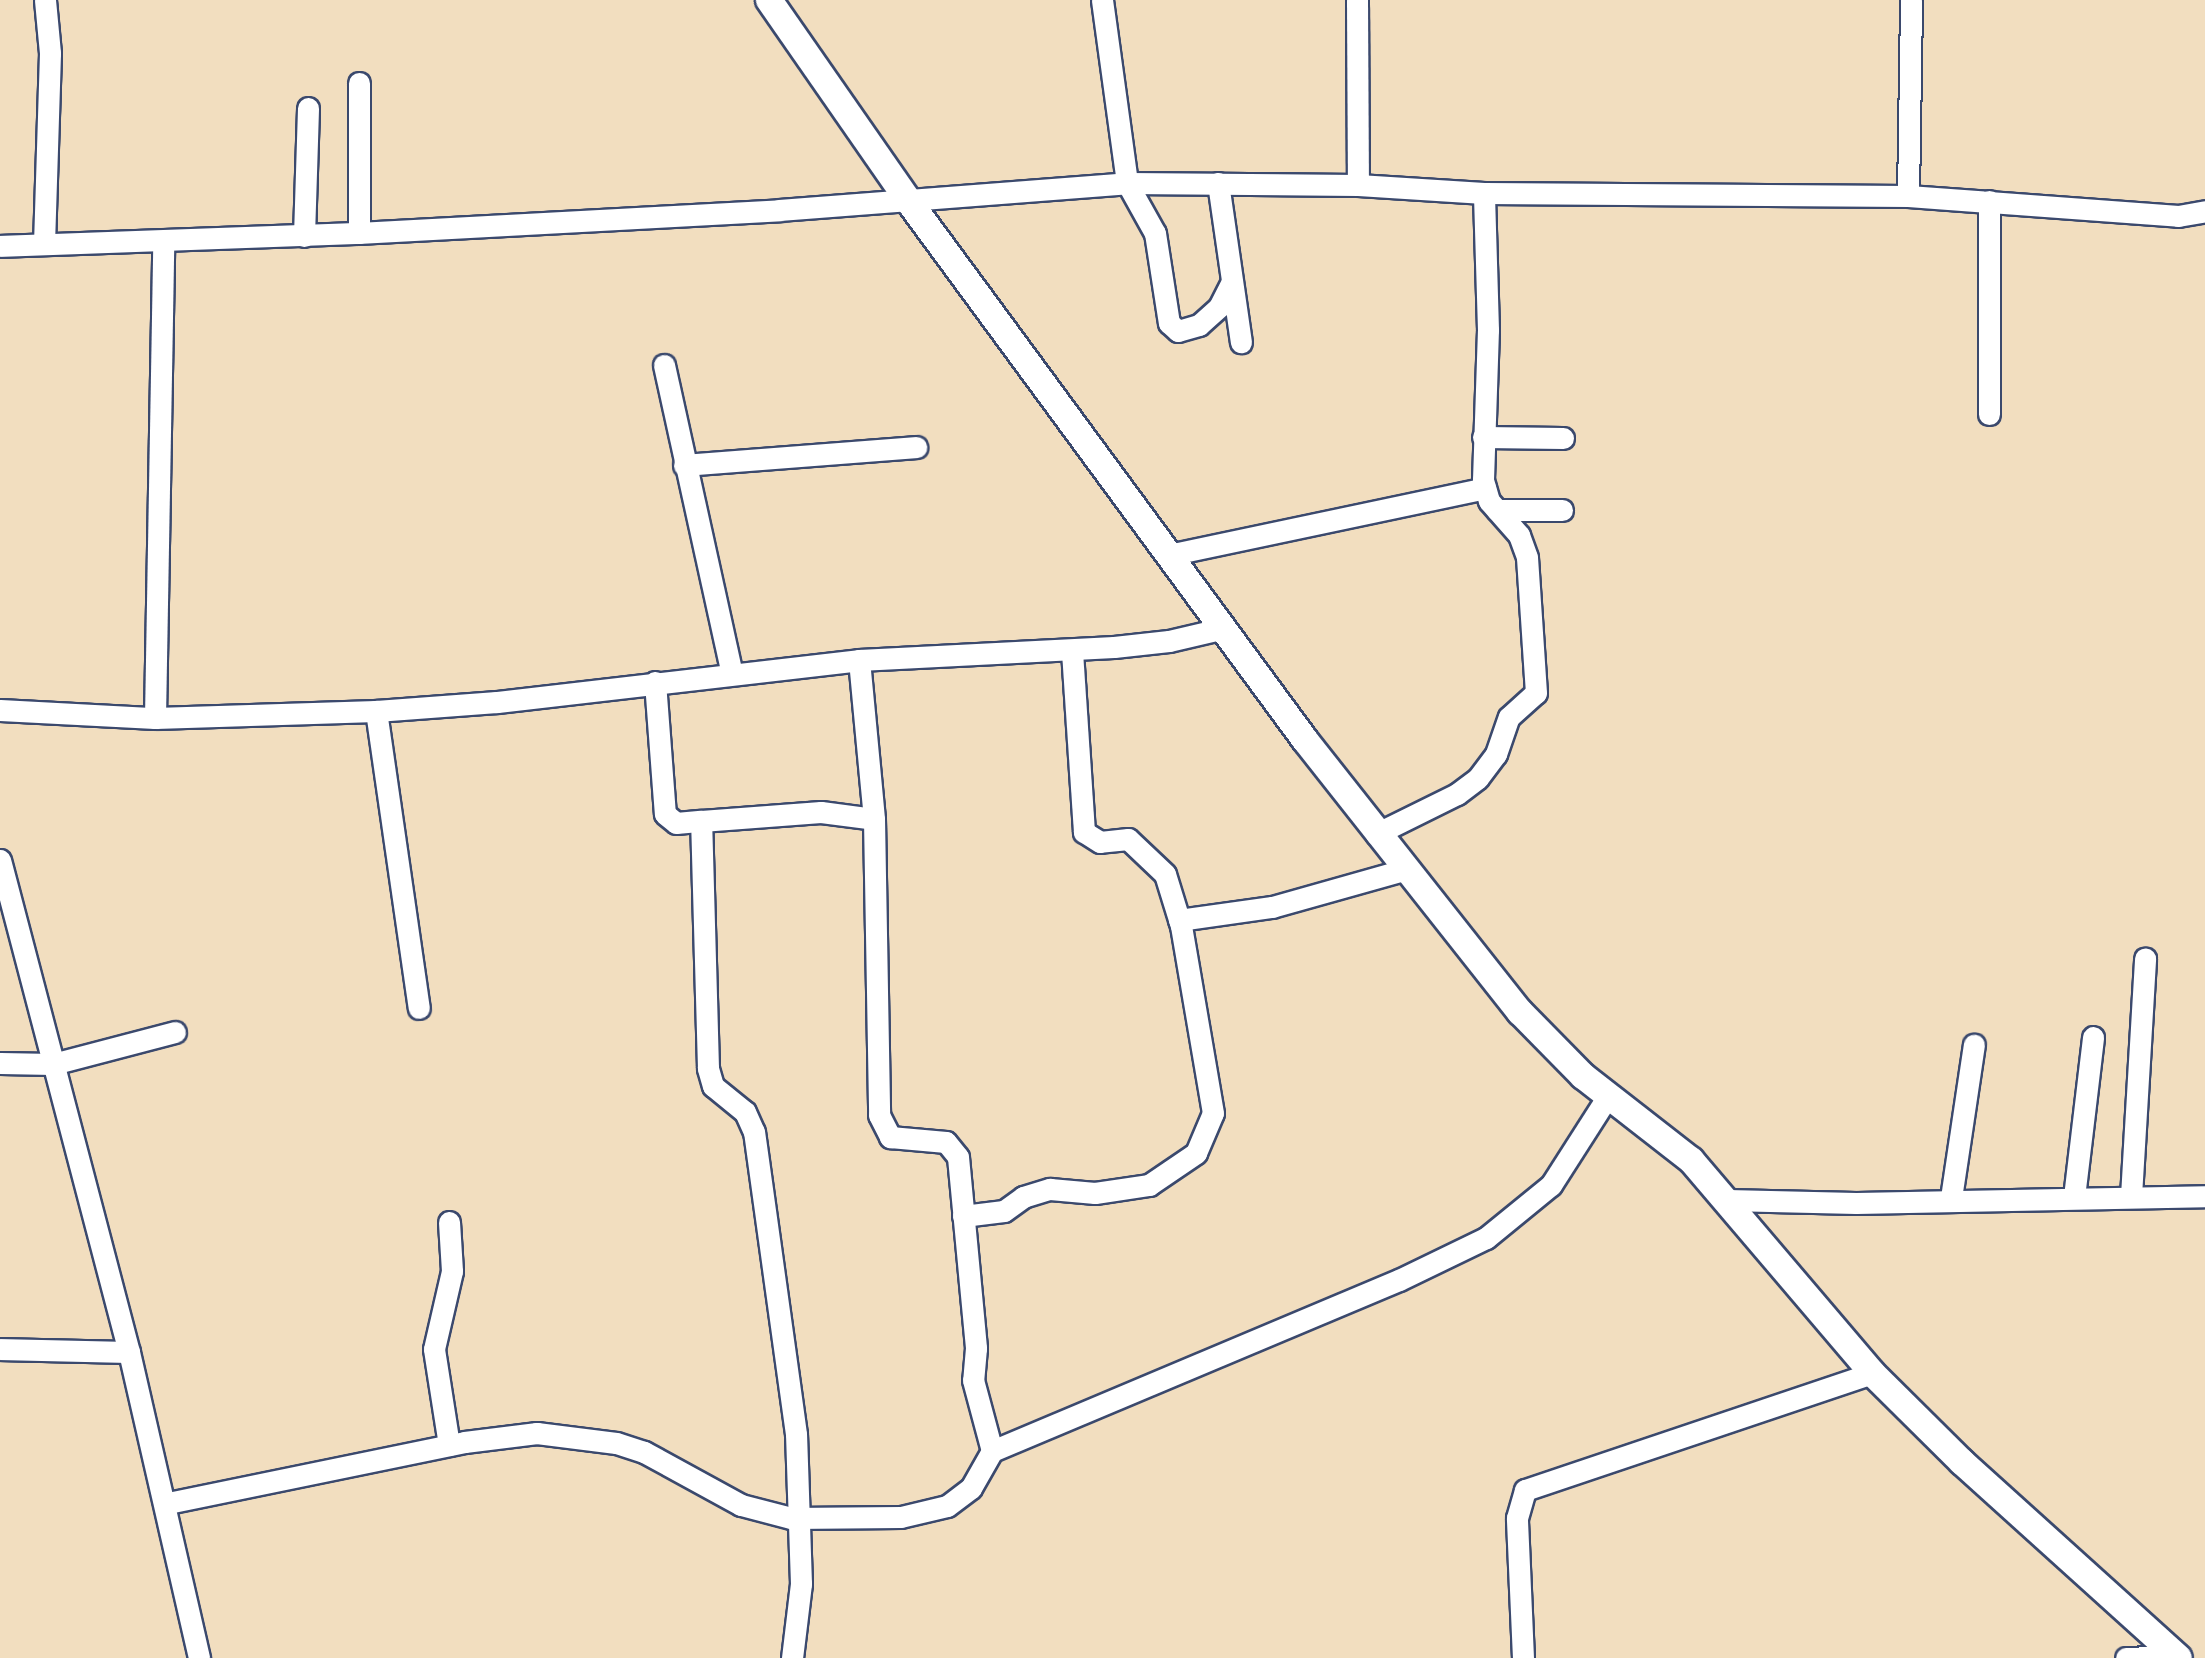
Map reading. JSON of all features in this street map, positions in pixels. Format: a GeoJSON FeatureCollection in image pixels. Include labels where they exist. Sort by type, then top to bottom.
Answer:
{"type":"FeatureCollection","features":[{"type":"Feature","properties":{"kind":"main road"},"geometry":{"type":"LineString","coordinates":[[769,0],[910,203],[1168,555],[1376,834],[1520,1012],[1608,1096],[1677,1147],[1727,1200],[1871,1373],[1978,1477],[2177,1657]]}},
{"type":"Feature","properties":{"kind":"street"},"geometry":{"type":"LineString","coordinates":[[44,244],[50,53],[45,0]]}},
{"type":"Feature","properties":{"kind":"street"},"geometry":{"type":"LineString","coordinates":[[1102,0],[1127,183],[1155,233],[1169,323],[1178,331],[1199,325],[1219,307],[1232,282]]}},
{"type":"Feature","properties":{"kind":"street"},"geometry":{"type":"LineString","coordinates":[[1357,0],[1358,185]]}},
{"type":"Feature","properties":{"kind":"street"},"geometry":{"type":"LineString","coordinates":[[1908,196],[1911,0]]}},
{"type":"Feature","properties":{"kind":"street"},"geometry":{"type":"LineString","coordinates":[[359,83],[359,233]]}},
{"type":"Feature","properties":{"kind":"street"},"geometry":{"type":"LineString","coordinates":[[304,236],[308,108]]}},
{"type":"Feature","properties":{"kind":"street"},"geometry":{"type":"LineString","coordinates":[[0,246],[304,236],[910,203],[1127,183],[1358,185],[1484,193],[1908,196],[2178,216],[2205,211]]}},
{"type":"Feature","properties":{"kind":"street"},"geometry":{"type":"LineString","coordinates":[[1218,183],[1241,342]]}},
{"type":"Feature","properties":{"kind":"street"},"geometry":{"type":"LineString","coordinates":[[1376,834],[1457,794],[1478,778],[1496,754],[1509,716],[1535,695],[1527,557],[1519,535],[1497,510],[1485,488],[1483,437],[1488,330],[1484,193]]}},
{"type":"Feature","properties":{"kind":"street"},"geometry":{"type":"LineString","coordinates":[[1989,201],[1989,414]]}},
{"type":"Feature","properties":{"kind":"street"},"geometry":{"type":"LineString","coordinates":[[155,718],[163,242]]}},
{"type":"Feature","properties":{"kind":"street"},"geometry":{"type":"LineString","coordinates":[[664,365],[730,671]]}},
{"type":"Feature","properties":{"kind":"street"},"geometry":{"type":"LineString","coordinates":[[1483,437],[1563,438]]}},
{"type":"Feature","properties":{"kind":"street"},"geometry":{"type":"LineString","coordinates":[[684,465],[916,447]]}},
{"type":"Feature","properties":{"kind":"street"},"geometry":{"type":"LineString","coordinates":[[1168,555],[1485,488]]}},
{"type":"Feature","properties":{"kind":"street"},"geometry":{"type":"LineString","coordinates":[[1497,510],[1562,510]]}},
{"type":"Feature","properties":{"kind":"street"},"geometry":{"type":"LineString","coordinates":[[0,710],[155,718],[376,711],[497,702],[730,671],[859,660],[1072,650],[1169,641],[1225,628]]}},
{"type":"Feature","properties":{"kind":"street"},"geometry":{"type":"LineString","coordinates":[[963,1216],[1004,1211],[1023,1197],[1050,1189],[1095,1193],[1149,1185],[1196,1153],[1213,1113],[1179,920],[1158,865],[1128,839],[1100,842],[1084,832],[1072,650]]}},
{"type":"Feature","properties":{"kind":"street"},"geometry":{"type":"LineString","coordinates":[[859,660],[874,819],[880,1115],[890,1137],[953,1147],[976,1348],[976,1401],[992,1451]]}},
{"type":"Feature","properties":{"kind":"street"},"geometry":{"type":"LineString","coordinates":[[655,682],[665,814],[676,822],[821,812],[874,819]]}},
{"type":"Feature","properties":{"kind":"street"},"geometry":{"type":"LineString","coordinates":[[376,711],[419,1008]]}},
{"type":"Feature","properties":{"kind":"street"},"geometry":{"type":"LineString","coordinates":[[701,821],[708,1068],[713,1086],[745,1112],[754,1132],[796,1434],[801,1584],[792,1658]]}},
{"type":"Feature","properties":{"kind":"street"},"geometry":{"type":"LineString","coordinates":[[1179,920],[1272,907],[1404,870]]}},
{"type":"Feature","properties":{"kind":"street"},"geometry":{"type":"LineString","coordinates":[[2,872],[129,1353],[199,1658]]}},
{"type":"Feature","properties":{"kind":"street"},"geometry":{"type":"LineString","coordinates":[[2131,1196],[2145,958]]}},
{"type":"Feature","properties":{"kind":"street"},"geometry":{"type":"LineString","coordinates":[[0,1063],[53,1064],[175,1032]]}},
{"type":"Feature","properties":{"kind":"street"},"geometry":{"type":"LineString","coordinates":[[2074,1197],[2093,1037]]}},
{"type":"Feature","properties":{"kind":"street"},"geometry":{"type":"LineString","coordinates":[[1951,1198],[1974,1045]]}},
{"type":"Feature","properties":{"kind":"street"},"geometry":{"type":"LineString","coordinates":[[164,1504],[514,1434],[588,1436],[644,1452],[741,1504],[798,1518],[853,1521],[947,1506],[971,1488],[992,1451],[1399,1280],[1486,1238],[1551,1185],[1608,1096]]}},
{"type":"Feature","properties":{"kind":"street"},"geometry":{"type":"LineString","coordinates":[[1727,1200],[1856,1203],[1951,1198],[2205,1196]]}},
{"type":"Feature","properties":{"kind":"street"},"geometry":{"type":"LineString","coordinates":[[449,1222],[452,1270],[434,1349],[449,1445]]}},
{"type":"Feature","properties":{"kind":"street"},"geometry":{"type":"LineString","coordinates":[[0,1349],[129,1353]]}},
{"type":"Feature","properties":{"kind":"street"},"geometry":{"type":"LineString","coordinates":[[1522,1658],[1517,1517],[1525,1490],[1871,1373]]}},
{"type":"Feature","properties":{"kind":"street"},"geometry":{"type":"LineString","coordinates":[[2126,1658],[2177,1657]]}}]}
